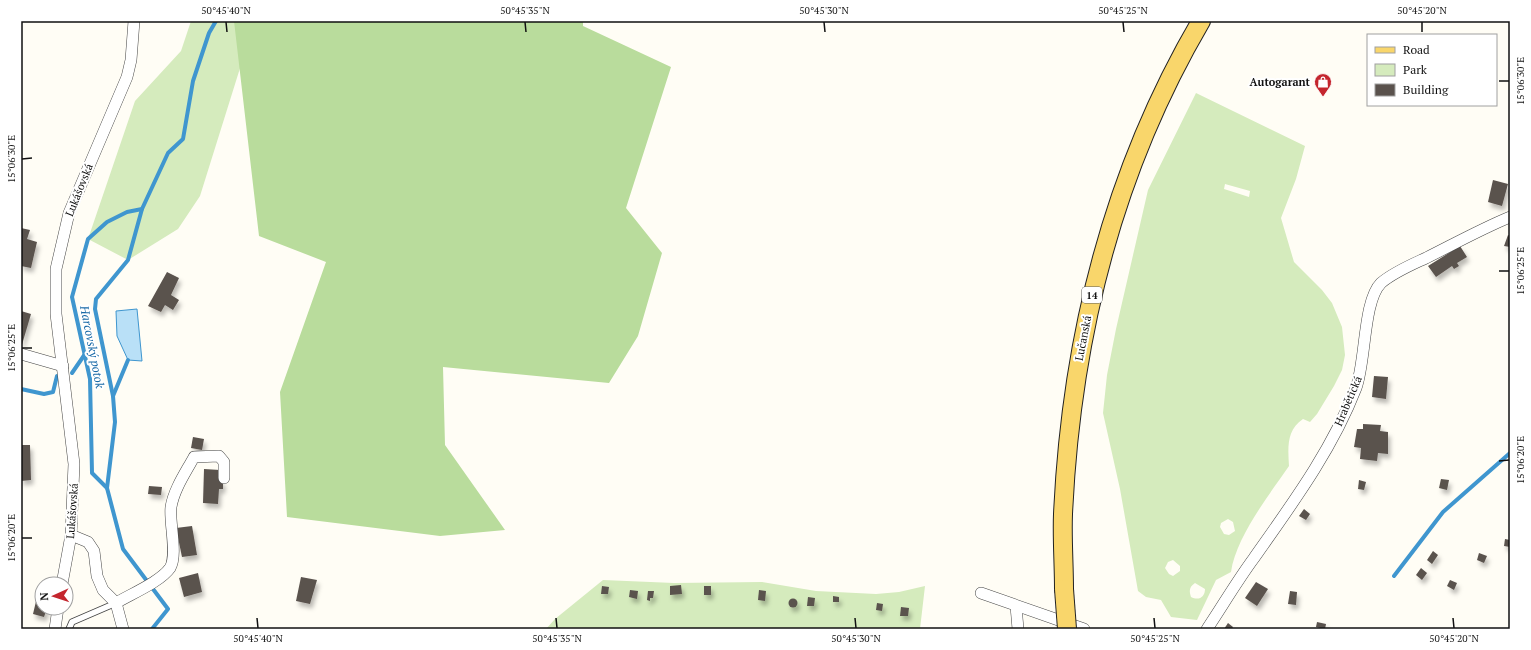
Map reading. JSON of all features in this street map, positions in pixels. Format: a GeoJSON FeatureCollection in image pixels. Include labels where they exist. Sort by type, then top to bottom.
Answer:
{"type":"FeatureCollection","features":[{"type":"Feature","properties":{"kind":"main road","name":"Lučanská"},"geometry":{"type":"LineString","coordinates":[[1067,629],[1064,590],[1063,516],[1067,449],[1080,352],[1091,298],[1117,207],[1133,165],[1160,100],[1201,21]]}},
{"type":"Feature","properties":{"kind":"street","name":"Lukášovská"},"geometry":{"type":"LineString","coordinates":[[63,576],[71,535],[74,464],[64,366],[55,298],[56,269],[69,213],[126,77],[131,60],[134,21]]}},
{"type":"Feature","properties":{"kind":"street","name":"Hrabětická"},"geometry":{"type":"LineString","coordinates":[[1207,629],[1252,560],[1316,469],[1336,429],[1356,388],[1374,292],[1382,283],[1399,272],[1510,217]]}},
{"type":"Feature","properties":{"kind":"street"},"geometry":{"type":"LineString","coordinates":[[21,354],[64,366]]}},
{"type":"Feature","properties":{"kind":"street"},"geometry":{"type":"LineString","coordinates":[[116,603],[162,576],[171,567],[173,546],[171,507],[178,488],[194,457],[219,456],[224,462],[224,478]]}},
{"type":"Feature","properties":{"kind":"street"},"geometry":{"type":"LineString","coordinates":[[71,535],[88,542],[94,551],[97,576],[103,590],[116,603],[123,629]]}},
{"type":"Feature","properties":{"kind":"street"},"geometry":{"type":"LineString","coordinates":[[981,593],[1084,629]]}},
{"type":"Feature","properties":{"kind":"street"},"geometry":{"type":"LineString","coordinates":[[1016,606],[1018,629]]}},
{"type":"Feature","properties":{"kind":"street"},"geometry":{"type":"LineString","coordinates":[[54,629],[56,616]]}},
{"type":"Feature","properties":{"kind":"lane"},"geometry":{"type":"LineString","coordinates":[[69,629],[72,622],[116,603]]}},
{"type":"Feature","properties":{"kind":"green space"},"geometry":{"type":"Polygon","coordinates":[[[191,21],[250,21],[246,49],[200,196],[178,229],[128,260],[88,239],[135,101],[181,51],[191,21]]]}},
{"type":"Feature","properties":{"kind":"green space"},"geometry":{"type":"Polygon","coordinates":[[[234,21],[583,21],[583,26],[671,67],[626,208],[662,253],[638,336],[609,383],[443,367],[445,445],[505,530],[440,536],[287,517],[280,392],[326,262],[259,236],[234,21]]]}},
{"type":"Feature","properties":{"kind":"green space"},"geometry":{"type":"Polygon","coordinates":[[[1196,93],[1305,146],[1296,179],[1281,218],[1294,262],[1322,290],[1332,303],[1342,327],[1345,355],[1342,370],[1317,414],[1310,422],[1303,419],[1297,423],[1289,440],[1289,466],[1263,503],[1246,531],[1239,545],[1231,572],[1216,580],[1197,620],[1171,617],[1161,600],[1146,597],[1138,591],[1120,489],[1103,413],[1107,375],[1116,329],[1148,190],[1196,93]],[[1225,184],[1224,189],[1249,197],[1250,191],[1225,184]],[[1228,519],[1221,523],[1220,527],[1224,534],[1229,535],[1235,531],[1233,522],[1228,519]],[[1173,560],[1168,562],[1165,568],[1169,574],[1173,576],[1180,571],[1180,566],[1173,560]],[[1195,583],[1190,589],[1191,597],[1197,599],[1201,598],[1205,589],[1195,583]]]}},
{"type":"Feature","properties":{"kind":"green space"},"geometry":{"type":"Polygon","coordinates":[[[603,580],[674,583],[762,582],[816,591],[876,594],[899,592],[925,586],[920,629],[546,629],[555,619],[603,580]]]}},
{"type":"Feature","properties":{"kind":"water"},"geometry":{"type":"Polygon","coordinates":[[[137,309],[142,361],[128,360],[117,336],[116,311],[137,309]]]}},
{"type":"Feature","properties":{"kind":"building"},"geometry":{"type":"Polygon","coordinates":[[[1493,180],[1508,184],[1502,206],[1488,202],[1493,180]]]}},
{"type":"Feature","properties":{"kind":"building"},"geometry":{"type":"Polygon","coordinates":[[[21,228],[30,230],[27,239],[37,242],[31,268],[21,266],[21,228]]]}},
{"type":"Feature","properties":{"kind":"building"},"geometry":{"type":"Polygon","coordinates":[[[1508,235],[1510,236],[1510,247],[1504,246],[1508,235]]]}},
{"type":"Feature","properties":{"kind":"building"},"geometry":{"type":"Polygon","coordinates":[[[1460,246],[1467,257],[1457,263],[1459,266],[1454,269],[1452,266],[1436,277],[1428,266],[1460,246]]]}},
{"type":"Feature","properties":{"kind":"building"},"geometry":{"type":"Polygon","coordinates":[[[167,272],[179,278],[171,295],[179,300],[173,310],[165,305],[161,312],[148,306],[167,272]]]}},
{"type":"Feature","properties":{"kind":"building"},"geometry":{"type":"Polygon","coordinates":[[[21,311],[31,314],[21,348],[21,311]]]}},
{"type":"Feature","properties":{"kind":"building"},"geometry":{"type":"Polygon","coordinates":[[[1374,376],[1388,377],[1386,399],[1372,397],[1374,376]]]}},
{"type":"Feature","properties":{"kind":"building"},"geometry":{"type":"Polygon","coordinates":[[[1363,424],[1381,425],[1380,431],[1388,432],[1388,454],[1378,453],[1377,461],[1360,459],[1361,448],[1354,447],[1357,429],[1363,429],[1363,424]]]}},
{"type":"Feature","properties":{"kind":"building"},"geometry":{"type":"Polygon","coordinates":[[[193,437],[204,439],[202,450],[191,448],[193,437]]]}},
{"type":"Feature","properties":{"kind":"building"},"geometry":{"type":"Polygon","coordinates":[[[21,445],[30,445],[31,480],[21,481],[21,445]]]}},
{"type":"Feature","properties":{"kind":"building"},"geometry":{"type":"Polygon","coordinates":[[[204,469],[220,470],[219,481],[223,481],[223,489],[219,489],[218,504],[203,503],[204,469]]]}},
{"type":"Feature","properties":{"kind":"building"},"geometry":{"type":"Polygon","coordinates":[[[1441,479],[1449,480],[1447,490],[1439,488],[1441,479]]]}},
{"type":"Feature","properties":{"kind":"building"},"geometry":{"type":"Polygon","coordinates":[[[1359,480],[1366,482],[1364,490],[1358,489],[1359,480]]]}},
{"type":"Feature","properties":{"kind":"building"},"geometry":{"type":"Polygon","coordinates":[[[149,486],[162,487],[161,495],[148,494],[149,486]]]}},
{"type":"Feature","properties":{"kind":"building"},"geometry":{"type":"Polygon","coordinates":[[[1304,509],[1310,514],[1306,520],[1299,516],[1304,509]]]}},
{"type":"Feature","properties":{"kind":"building"},"geometry":{"type":"Polygon","coordinates":[[[192,526],[197,555],[182,557],[176,528],[192,526]]]}},
{"type":"Feature","properties":{"kind":"building"},"geometry":{"type":"Polygon","coordinates":[[[1505,539],[1510,540],[1510,547],[1504,546],[1505,539]]]}},
{"type":"Feature","properties":{"kind":"building"},"geometry":{"type":"Polygon","coordinates":[[[1433,551],[1438,555],[1432,564],[1427,560],[1433,551]]]}},
{"type":"Feature","properties":{"kind":"building"},"geometry":{"type":"Polygon","coordinates":[[[1479,553],[1487,556],[1484,563],[1477,560],[1479,553]]]}},
{"type":"Feature","properties":{"kind":"building"},"geometry":{"type":"Polygon","coordinates":[[[1421,568],[1427,573],[1422,580],[1416,575],[1421,568]]]}},
{"type":"Feature","properties":{"kind":"building"},"geometry":{"type":"Polygon","coordinates":[[[198,573],[202,592],[184,597],[179,578],[198,573]]]}},
{"type":"Feature","properties":{"kind":"building"},"geometry":{"type":"Polygon","coordinates":[[[301,577],[317,580],[310,604],[296,601],[301,577]]]}},
{"type":"Feature","properties":{"kind":"building"},"geometry":{"type":"Polygon","coordinates":[[[1450,580],[1457,583],[1454,590],[1447,586],[1450,580]]]}},
{"type":"Feature","properties":{"kind":"building"},"geometry":{"type":"Polygon","coordinates":[[[1256,582],[1268,589],[1257,606],[1245,598],[1256,582]]]}},
{"type":"Feature","properties":{"kind":"building"},"geometry":{"type":"Polygon","coordinates":[[[681,585],[682,594],[670,595],[670,586],[681,585]]]}},
{"type":"Feature","properties":{"kind":"building"},"geometry":{"type":"Polygon","coordinates":[[[602,586],[609,587],[608,594],[601,594],[602,586]]]}},
{"type":"Feature","properties":{"kind":"building"},"geometry":{"type":"Polygon","coordinates":[[[704,586],[711,586],[711,595],[704,595],[704,586]]]}},
{"type":"Feature","properties":{"kind":"building"},"geometry":{"type":"Polygon","coordinates":[[[630,590],[638,591],[637,599],[629,597],[630,590]]]}},
{"type":"Feature","properties":{"kind":"building"},"geometry":{"type":"Polygon","coordinates":[[[759,590],[766,591],[765,601],[758,600],[759,590]]]}},
{"type":"Feature","properties":{"kind":"building"},"geometry":{"type":"Polygon","coordinates":[[[648,591],[654,591],[653,598],[650,598],[650,601],[647,600],[648,591]]]}},
{"type":"Feature","properties":{"kind":"building"},"geometry":{"type":"Polygon","coordinates":[[[1290,591],[1297,592],[1296,605],[1288,604],[1290,591]]]}},
{"type":"Feature","properties":{"kind":"building"},"geometry":{"type":"Polygon","coordinates":[[[833,596],[839,597],[839,602],[833,602],[833,596]]]}},
{"type":"Feature","properties":{"kind":"building"},"geometry":{"type":"Polygon","coordinates":[[[808,597],[815,598],[814,606],[807,606],[808,597]]]}},
{"type":"Feature","properties":{"kind":"building"},"geometry":{"type":"Polygon","coordinates":[[[791,599],[795,599],[797,603],[795,607],[791,607],[789,605],[789,601],[791,599]]]}},
{"type":"Feature","properties":{"kind":"building"},"geometry":{"type":"Polygon","coordinates":[[[877,603],[883,604],[882,611],[876,610],[877,603]]]}},
{"type":"Feature","properties":{"kind":"building"},"geometry":{"type":"Polygon","coordinates":[[[901,607],[909,608],[908,616],[900,616],[901,607]]]}},
{"type":"Feature","properties":{"kind":"building"},"geometry":{"type":"Polygon","coordinates":[[[1317,622],[1326,624],[1325,629],[1316,627],[1317,622]]]}},
{"type":"Feature","properties":{"kind":"building"},"geometry":{"type":"Polygon","coordinates":[[[1228,623],[1233,627],[1232,629],[1224,629],[1228,623]]]}},
{"type":"Feature","properties":{"kind":"waterway","name":"Harcovský potok"},"geometry":{"type":"LineString","coordinates":[[152,629],[168,609],[123,549],[107,488],[92,473],[90,379],[72,297],[88,239],[107,222],[127,212],[142,209],[168,153],[183,139],[193,81],[209,33],[216,21]]}},
{"type":"Feature","properties":{"kind":"waterway"},"geometry":{"type":"LineString","coordinates":[[107,488],[115,422],[113,396],[95,309],[96,299],[128,260],[142,209]]}},
{"type":"Feature","properties":{"kind":"waterway"},"geometry":{"type":"LineString","coordinates":[[72,373],[85,354]]}},
{"type":"Feature","properties":{"kind":"waterway"},"geometry":{"type":"LineString","coordinates":[[113,396],[128,360]]}},
{"type":"Feature","properties":{"kind":"waterway"},"geometry":{"type":"LineString","coordinates":[[21,389],[44,394],[53,392],[57,376]]}},
{"type":"Feature","properties":{"kind":"waterway"},"geometry":{"type":"LineString","coordinates":[[1394,576],[1443,512],[1510,453]]}},
{"type":"Feature","properties":{"kind":"place","name":"Autogarant"},"geometry":{"type":"Point","coordinates":[1323,97]}}]}
